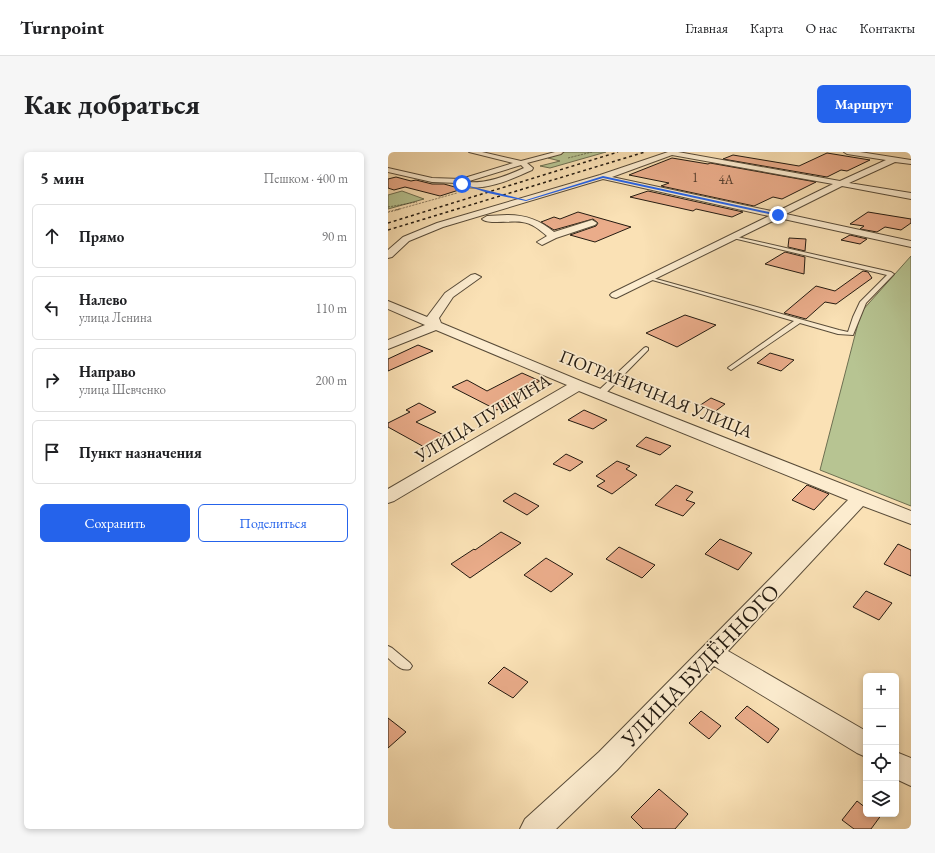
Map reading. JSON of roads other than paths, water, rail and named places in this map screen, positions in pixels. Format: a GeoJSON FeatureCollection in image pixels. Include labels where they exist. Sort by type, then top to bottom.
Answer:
{"type":"FeatureCollection","features":[{"type":"Feature","properties":{"kind":"street"},"geometry":{"type":"LineString","coordinates":[[388,170],[432,180],[466,181],[496,180],[515,175],[529,168],[522,163],[472,152]]}},
{"type":"Feature","properties":{"kind":"street"},"geometry":{"type":"LineString","coordinates":[[522,163],[560,152]]}},
{"type":"Feature","properties":{"kind":"street"},"geometry":{"type":"LineString","coordinates":[[847,152],[911,162]]}},
{"type":"Feature","properties":{"kind":"street"},"geometry":{"type":"LineString","coordinates":[[388,255],[406,239],[424,231],[603,177],[673,153],[911,196]]}},
{"type":"Feature","properties":{"kind":"street"},"geometry":{"type":"LineString","coordinates":[[616,295],[842,183],[895,159]]}},
{"type":"Feature","properties":{"kind":"street"},"geometry":{"type":"LineString","coordinates":[[603,177],[911,244]]}},
{"type":"Feature","properties":{"kind":"street"},"geometry":{"type":"LineString","coordinates":[[469,217],[478,220],[522,218],[541,225],[553,236]]}},
{"type":"Feature","properties":{"kind":"street"},"geometry":{"type":"LineString","coordinates":[[541,242],[553,236],[592,223]]}},
{"type":"Feature","properties":{"kind":"street"},"geometry":{"type":"LineString","coordinates":[[388,345],[436,325],[433,318],[449,295],[475,277]]}},
{"type":"Feature","properties":{"kind":"street","name":"ПОГРАНИЧНАЯ УЛИЦА"},"geometry":{"type":"LineString","coordinates":[[388,304],[578,385],[911,518]]}},
{"type":"Feature","properties":{"kind":"street","name":"УЛИЦА ПУЩИНА"},"geometry":{"type":"LineString","coordinates":[[388,497],[578,385]]}},
{"type":"Feature","properties":{"kind":"street","name":"УЛИЦА БУДЁННОГО"},"geometry":{"type":"LineString","coordinates":[[535,829],[608,761],[861,497]]}},
{"type":"Feature","properties":{"kind":"street"},"geometry":{"type":"LineString","coordinates":[[713,653],[863,743]]}},
{"type":"Feature","properties":{"kind":"street"},"geometry":{"type":"LineString","coordinates":[[899,766],[911,773]]}},
{"type":"Feature","properties":{"kind":"lane"},"geometry":{"type":"LineString","coordinates":[[651,278],[798,321],[851,334],[856,317],[863,302],[891,274],[735,237]]}},
{"type":"Feature","properties":{"kind":"lane"},"geometry":{"type":"LineString","coordinates":[[730,368],[798,321]]}},
{"type":"Feature","properties":{"kind":"lane"},"geometry":{"type":"LineString","coordinates":[[601,394],[646,349]]}},
{"type":"Feature","properties":{"kind":"lane"},"geometry":{"type":"LineString","coordinates":[[388,651],[406,666]]}},
{"type":"Feature","properties":{"kind":"railway"},"geometry":{"type":"LineString","coordinates":[[388,223],[618,152]]}},
{"type":"Feature","properties":{"kind":"railway"},"geometry":{"type":"LineString","coordinates":[[388,230],[645,152]]}}]}
